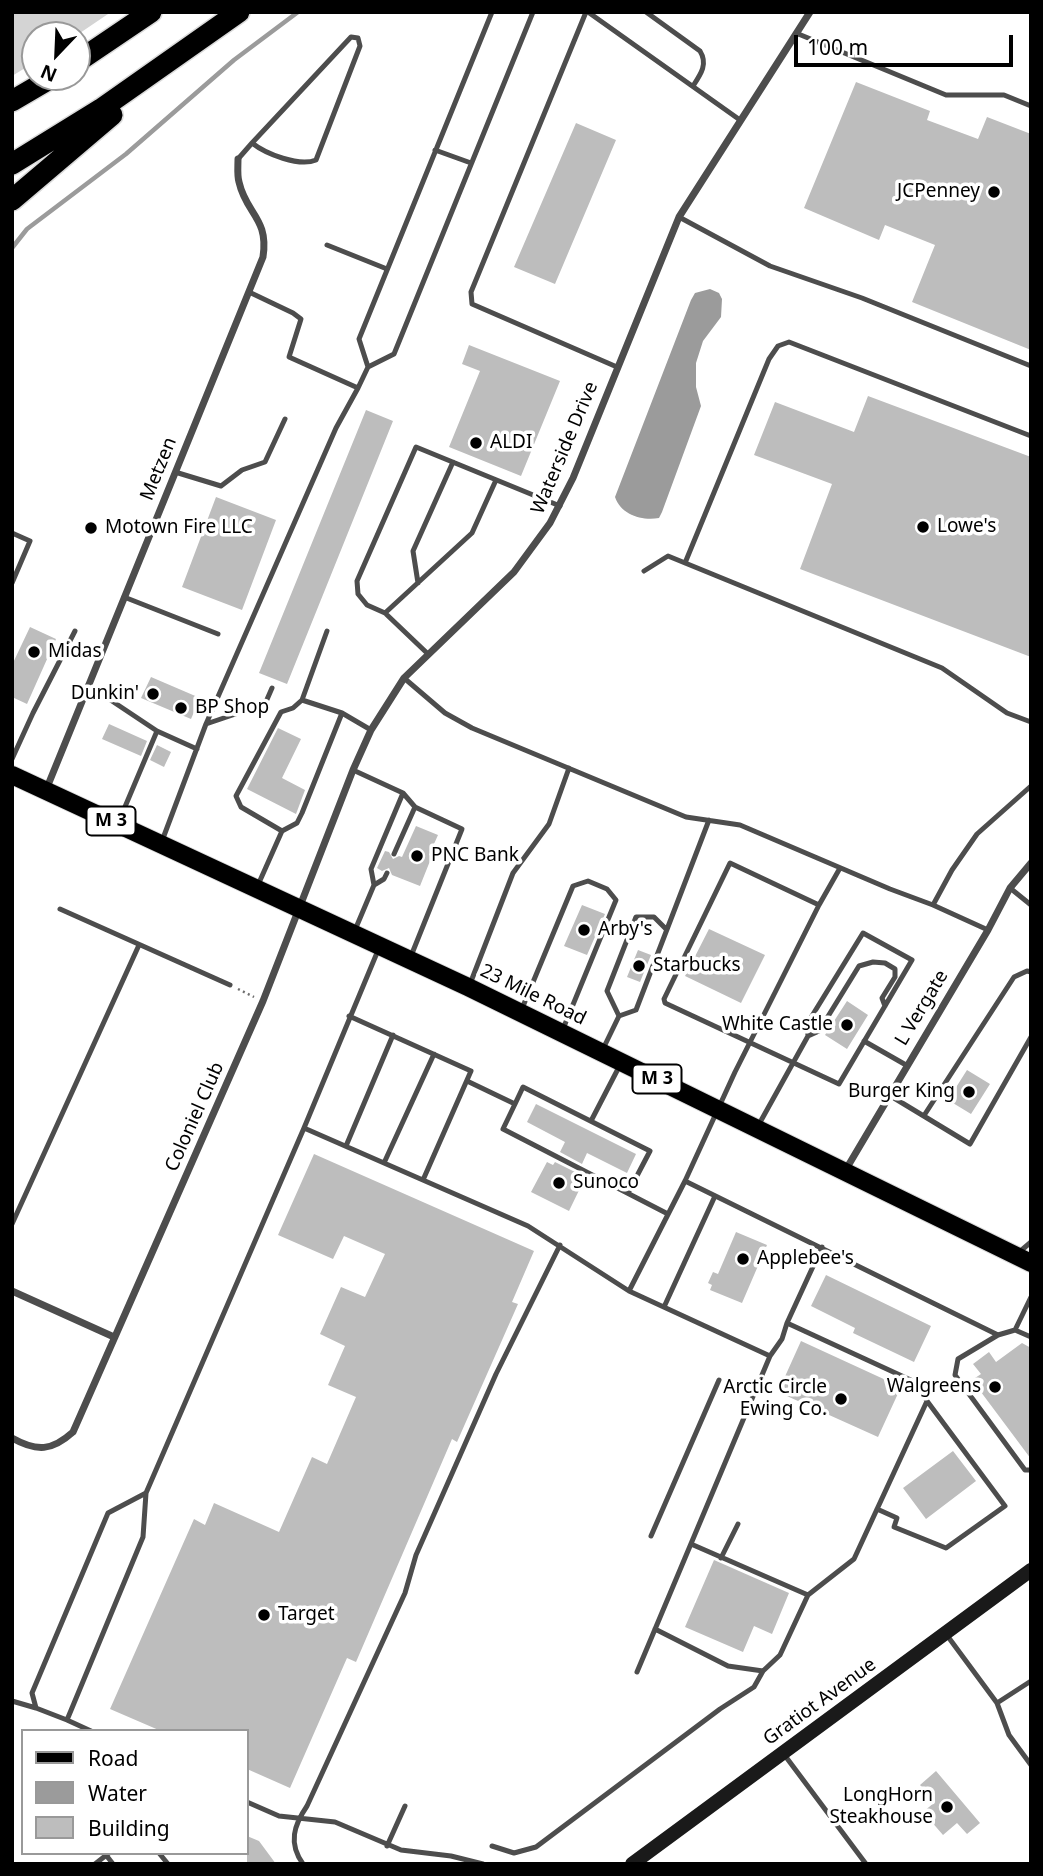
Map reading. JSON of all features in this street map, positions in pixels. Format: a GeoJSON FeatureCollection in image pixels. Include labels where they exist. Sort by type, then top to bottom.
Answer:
{"type":"FeatureCollection","features":[{"type":"Feature","properties":{"kind":"highway"},"geometry":{"type":"LineString","coordinates":[[91,53],[151,12]]}},
{"type":"Feature","properties":{"kind":"highway"},"geometry":{"type":"LineString","coordinates":[[12,164],[102,109],[239,12]]}},
{"type":"Feature","properties":{"kind":"highway"},"geometry":{"type":"LineString","coordinates":[[12,200],[188,49]]}},
{"type":"Feature","properties":{"kind":"highway"},"geometry":{"type":"LineString","coordinates":[[12,101],[29,91]]}},
{"type":"Feature","properties":{"kind":"main road","name":"23 Mile Road"},"geometry":{"type":"LineString","coordinates":[[12,775],[562,1032],[1023,1259]]}},
{"type":"Feature","properties":{"kind":"main road","name":"Gratiot Avenue"},"geometry":{"type":"LineString","coordinates":[[632,1864],[1031,1570]]}},
{"type":"Feature","properties":{"kind":"street","name":"Waterside Drive"},"geometry":{"type":"LineString","coordinates":[[299,907],[371,730],[404,678],[514,572],[541,538],[560,506],[679,217],[810,12]]}},
{"type":"Feature","properties":{"kind":"street","name":"Metzen"},"geometry":{"type":"LineString","coordinates":[[46,790],[263,257],[265,240],[258,219],[244,197],[238,180],[238,159]]}},
{"type":"Feature","properties":{"kind":"street","name":"L Vergate"},"geometry":{"type":"LineString","coordinates":[[844,1172],[988,930],[1010,888],[1031,863]]}},
{"type":"Feature","properties":{"kind":"street","name":"Coloniel Club"},"geometry":{"type":"LineString","coordinates":[[12,1438],[45,1449],[61,1444],[73,1433],[263,1001],[299,907]]}},
{"type":"Feature","properties":{"kind":"street"},"geometry":{"type":"LineString","coordinates":[[12,1291],[114,1337]]}},
{"type":"Feature","properties":{"kind":"lane"},"geometry":{"type":"LineString","coordinates":[[368,367],[359,339],[492,12]]}},
{"type":"Feature","properties":{"kind":"lane"},"geometry":{"type":"LineString","coordinates":[[161,844],[206,724],[336,428],[368,367],[394,354],[533,12]]}},
{"type":"Feature","properties":{"kind":"lane"},"geometry":{"type":"LineString","coordinates":[[617,367],[472,304],[471,292],[587,12],[740,120]]}},
{"type":"Feature","properties":{"kind":"lane"},"geometry":{"type":"LineString","coordinates":[[646,12],[699,51],[703,57],[703,71],[693,86]]}},
{"type":"Feature","properties":{"kind":"lane"},"geometry":{"type":"LineString","coordinates":[[796,33],[946,94],[1004,95],[1031,106]]}},
{"type":"Feature","properties":{"kind":"lane"},"geometry":{"type":"LineString","coordinates":[[238,159],[252,143],[351,37],[358,38],[360,46],[316,160],[310,163],[276,157],[262,152],[252,143]]}},
{"type":"Feature","properties":{"kind":"lane"},"geometry":{"type":"LineString","coordinates":[[435,150],[471,163]]}},
{"type":"Feature","properties":{"kind":"lane"},"geometry":{"type":"LineString","coordinates":[[679,217],[770,266],[862,298],[1031,366]]}},
{"type":"Feature","properties":{"kind":"lane"},"geometry":{"type":"LineString","coordinates":[[327,245],[387,269]]}},
{"type":"Feature","properties":{"kind":"lane"},"geometry":{"type":"LineString","coordinates":[[249,292],[301,319],[289,358],[358,388]]}},
{"type":"Feature","properties":{"kind":"lane"},"geometry":{"type":"LineString","coordinates":[[685,563],[769,359],[778,346],[789,342],[1031,436]]}},
{"type":"Feature","properties":{"kind":"lane"},"geometry":{"type":"LineString","coordinates":[[176,472],[221,486],[242,470],[265,462],[285,419]]}},
{"type":"Feature","properties":{"kind":"lane"},"geometry":{"type":"LineString","coordinates":[[428,654],[385,613],[367,605],[358,594],[357,582],[416,447],[560,506]]}},
{"type":"Feature","properties":{"kind":"lane"},"geometry":{"type":"LineString","coordinates":[[418,583],[413,551],[453,462]]}},
{"type":"Feature","properties":{"kind":"lane"},"geometry":{"type":"LineString","coordinates":[[385,613],[472,533],[496,480]]}},
{"type":"Feature","properties":{"kind":"lane"},"geometry":{"type":"LineString","coordinates":[[12,533],[30,541],[12,583]]}},
{"type":"Feature","properties":{"kind":"lane"},"geometry":{"type":"LineString","coordinates":[[644,571],[668,556],[943,668],[1007,713],[1031,722]]}},
{"type":"Feature","properties":{"kind":"lane"},"geometry":{"type":"LineString","coordinates":[[124,597],[218,634]]}},
{"type":"Feature","properties":{"kind":"lane"},"geometry":{"type":"LineString","coordinates":[[12,759],[75,631]]}},
{"type":"Feature","properties":{"kind":"lane"},"geometry":{"type":"LineString","coordinates":[[282,831],[240,807],[236,796],[281,712],[293,708],[302,700],[327,631]]}},
{"type":"Feature","properties":{"kind":"lane"},"geometry":{"type":"LineString","coordinates":[[404,678],[459,722],[686,817],[740,825],[988,930]]}},
{"type":"Feature","properties":{"kind":"lane"},"geometry":{"type":"LineString","coordinates":[[88,685],[157,731],[197,749]]}},
{"type":"Feature","properties":{"kind":"lane"},"geometry":{"type":"LineString","coordinates":[[206,724],[265,704],[272,688]]}},
{"type":"Feature","properties":{"kind":"lane"},"geometry":{"type":"LineString","coordinates":[[302,700],[342,713],[371,730]]}},
{"type":"Feature","properties":{"kind":"lane"},"geometry":{"type":"LineString","coordinates":[[256,888],[282,831],[297,823],[302,813],[342,713]]}},
{"type":"Feature","properties":{"kind":"lane"},"geometry":{"type":"LineString","coordinates":[[118,824],[157,731]]}},
{"type":"Feature","properties":{"kind":"lane"},"geometry":{"type":"LineString","coordinates":[[468,987],[513,873],[549,824],[569,768]]}},
{"type":"Feature","properties":{"kind":"lane"},"geometry":{"type":"LineString","coordinates":[[353,770],[402,793],[415,807],[462,829],[409,959]]}},
{"type":"Feature","properties":{"kind":"lane"},"geometry":{"type":"LineString","coordinates":[[933,905],[952,870],[977,834],[1031,786]]}},
{"type":"Feature","properties":{"kind":"lane"},"geometry":{"type":"LineString","coordinates":[[374,885],[371,869],[402,793]]}},
{"type":"Feature","properties":{"kind":"lane"},"geometry":{"type":"LineString","coordinates":[[394,854],[415,807]]}},
{"type":"Feature","properties":{"kind":"lane"},"geometry":{"type":"LineString","coordinates":[[602,1052],[619,1016],[636,1010],[709,820]]}},
{"type":"Feature","properties":{"kind":"lane"},"geometry":{"type":"LineString","coordinates":[[757,1128],[793,1063],[808,1036],[807,1024],[863,933],[912,960],[839,1084],[793,1063],[749,1043],[665,1003],[664,999],[730,863],[818,905]]}},
{"type":"Feature","properties":{"kind":"lane"},"geometry":{"type":"LineString","coordinates":[[629,1291],[685,1181],[749,1043],[818,905],[840,868]]}},
{"type":"Feature","properties":{"kind":"lane"},"geometry":{"type":"LineString","coordinates":[[354,933],[374,885],[387,873]]}},
{"type":"Feature","properties":{"kind":"lane"},"geometry":{"type":"LineString","coordinates":[[520,1012],[573,886],[588,880],[607,889],[616,900],[562,1032]]}},
{"type":"Feature","properties":{"kind":"lane"},"geometry":{"type":"LineString","coordinates":[[1010,888],[1031,905]]}},
{"type":"Feature","properties":{"kind":"lane"},"geometry":{"type":"LineString","coordinates":[[60,909],[230,985]]}},
{"type":"Feature","properties":{"kind":"lane"},"geometry":{"type":"LineString","coordinates":[[619,1016],[607,991],[636,918],[654,917],[666,929]]}},
{"type":"Feature","properties":{"kind":"lane"},"geometry":{"type":"LineString","coordinates":[[12,1224],[139,944]]}},
{"type":"Feature","properties":{"kind":"lane"},"geometry":{"type":"LineString","coordinates":[[67,1720],[143,1537],[146,1493],[380,946]]}},
{"type":"Feature","properties":{"kind":"lane"},"geometry":{"type":"LineString","coordinates":[[808,1036],[819,1031],[855,971],[865,962],[886,963],[895,969],[895,977],[882,998],[885,1006]]}},
{"type":"Feature","properties":{"kind":"lane"},"geometry":{"type":"LineString","coordinates":[[925,1114],[1014,977],[1031,972]]}},
{"type":"Feature","properties":{"kind":"lane"},"geometry":{"type":"LineString","coordinates":[[349,1016],[471,1071],[423,1180]]}},
{"type":"Feature","properties":{"kind":"lane"},"geometry":{"type":"LineString","coordinates":[[345,1146],[393,1035]]}},
{"type":"Feature","properties":{"kind":"lane"},"geometry":{"type":"LineString","coordinates":[[889,1095],[925,1114],[970,1144],[1031,1037]]}},
{"type":"Feature","properties":{"kind":"lane"},"geometry":{"type":"LineString","coordinates":[[864,1041],[906,1065]]}},
{"type":"Feature","properties":{"kind":"lane"},"geometry":{"type":"LineString","coordinates":[[384,1163],[433,1054]]}},
{"type":"Feature","properties":{"kind":"lane"},"geometry":{"type":"LineString","coordinates":[[591,1121],[621,1062]]}},
{"type":"Feature","properties":{"kind":"lane"},"geometry":{"type":"LineString","coordinates":[[467,1081],[515,1104]]}},
{"type":"Feature","properties":{"kind":"lane"},"geometry":{"type":"LineString","coordinates":[[628,1194],[650,1151],[523,1087],[503,1129],[628,1194],[668,1214]]}},
{"type":"Feature","properties":{"kind":"lane"},"geometry":{"type":"LineString","coordinates":[[304,1128],[528,1226],[629,1291],[770,1356]]}},
{"type":"Feature","properties":{"kind":"lane"},"geometry":{"type":"LineString","coordinates":[[685,1181],[998,1335]]}},
{"type":"Feature","properties":{"kind":"lane"},"geometry":{"type":"LineString","coordinates":[[664,1307],[715,1196]]}},
{"type":"Feature","properties":{"kind":"lane"},"geometry":{"type":"LineString","coordinates":[[1023,1259],[1031,1242]]}},
{"type":"Feature","properties":{"kind":"lane"},"geometry":{"type":"LineString","coordinates":[[303,1864],[295,1853],[293,1836],[298,1819],[307,1806],[388,1634],[405,1593],[416,1555],[496,1374],[560,1245]]}},
{"type":"Feature","properties":{"kind":"lane"},"geometry":{"type":"LineString","coordinates":[[637,1672],[770,1356],[782,1339],[786,1323],[822,1247]]}},
{"type":"Feature","properties":{"kind":"lane"},"geometry":{"type":"LineString","coordinates":[[1015,1330],[1031,1297]]}},
{"type":"Feature","properties":{"kind":"lane"},"geometry":{"type":"LineString","coordinates":[[786,1323],[915,1382],[926,1401],[1005,1506],[946,1548],[894,1527],[897,1518],[877,1509]]}},
{"type":"Feature","properties":{"kind":"lane"},"geometry":{"type":"LineString","coordinates":[[1031,1337],[1015,1330],[998,1335],[958,1359],[955,1375],[1025,1470],[1031,1470]]}},
{"type":"Feature","properties":{"kind":"lane"},"geometry":{"type":"LineString","coordinates":[[651,1536],[719,1380]]}},
{"type":"Feature","properties":{"kind":"lane"},"geometry":{"type":"LineString","coordinates":[[492,1846],[514,1853],[536,1847],[720,1709],[754,1687],[763,1671],[780,1656],[808,1595],[854,1559],[926,1401]]}},
{"type":"Feature","properties":{"kind":"lane"},"geometry":{"type":"LineString","coordinates":[[36,1708],[32,1693],[108,1513],[146,1493]]}},
{"type":"Feature","properties":{"kind":"lane"},"geometry":{"type":"LineString","coordinates":[[721,1558],[737,1524]]}},
{"type":"Feature","properties":{"kind":"lane"},"geometry":{"type":"LineString","coordinates":[[691,1545],[808,1595]]}},
{"type":"Feature","properties":{"kind":"lane"},"geometry":{"type":"LineString","coordinates":[[655,1629],[727,1666],[763,1671]]}},
{"type":"Feature","properties":{"kind":"lane"},"geometry":{"type":"LineString","coordinates":[[946,1633],[997,1703],[1009,1735],[1031,1765]]}},
{"type":"Feature","properties":{"kind":"lane"},"geometry":{"type":"LineString","coordinates":[[997,1703],[1031,1681]]}},
{"type":"Feature","properties":{"kind":"lane"},"geometry":{"type":"LineString","coordinates":[[12,1701],[87,1729]]}},
{"type":"Feature","properties":{"kind":"lane"},"geometry":{"type":"LineString","coordinates":[[783,1753],[866,1864]]}},
{"type":"Feature","properties":{"kind":"lane"},"geometry":{"type":"LineString","coordinates":[[248,1802],[278,1816],[335,1822],[401,1850],[481,1863]]}},
{"type":"Feature","properties":{"kind":"lane"},"geometry":{"type":"LineString","coordinates":[[387,1846],[405,1806]]}},
{"type":"Feature","properties":{"kind":"path"},"geometry":{"type":"LineString","coordinates":[[230,985],[263,1001]]}},
{"type":"Feature","properties":{"kind":"shaded area"},"geometry":{"type":"Polygon","coordinates":[[[12,12],[111,12],[91,26],[91,21],[21,21],[21,71],[12,76],[12,12]]]}},
{"type":"Feature","properties":{"kind":"water"},"geometry":{"type":"Polygon","coordinates":[[[710,289],[719,293],[722,299],[721,317],[703,341],[696,363],[696,387],[701,406],[659,518],[646,519],[633,515],[622,508],[615,497],[691,300],[695,293],[710,289]]]}},
{"type":"Feature","properties":{"kind":"building"},"geometry":{"type":"Polygon","coordinates":[[[856,82],[930,111],[927,120],[978,139],[987,117],[1031,134],[1031,350],[912,302],[935,245],[885,225],[879,240],[804,208],[856,82]]]}},
{"type":"Feature","properties":{"kind":"building"},"geometry":{"type":"Polygon","coordinates":[[[576,123],[616,140],[555,284],[514,267],[576,123]]]}},
{"type":"Feature","properties":{"kind":"building"},"geometry":{"type":"Polygon","coordinates":[[[469,345],[560,381],[521,476],[449,447],[480,371],[462,364],[469,345]]]}},
{"type":"Feature","properties":{"kind":"building","name":"Lowe's"},"geometry":{"type":"Polygon","coordinates":[[[868,396],[1031,457],[1031,657],[800,569],[832,484],[754,455],[775,402],[854,432],[868,396]]]}},
{"type":"Feature","properties":{"kind":"building"},"geometry":{"type":"Polygon","coordinates":[[[366,410],[393,421],[287,684],[259,673],[366,410]]]}},
{"type":"Feature","properties":{"kind":"building"},"geometry":{"type":"Polygon","coordinates":[[[216,497],[276,520],[242,610],[182,587],[216,497]]]}},
{"type":"Feature","properties":{"kind":"building","name":"Midas"},"geometry":{"type":"Polygon","coordinates":[[[30,627],[56,639],[27,704],[12,697],[12,665],[30,627]]]}},
{"type":"Feature","properties":{"kind":"building"},"geometry":{"type":"Polygon","coordinates":[[[151,677],[200,698],[191,719],[141,698],[151,677]]]}},
{"type":"Feature","properties":{"kind":"building"},"geometry":{"type":"Polygon","coordinates":[[[109,724],[147,741],[141,756],[102,739],[109,724]]]}},
{"type":"Feature","properties":{"kind":"building"},"geometry":{"type":"Polygon","coordinates":[[[278,728],[301,739],[282,778],[305,790],[296,814],[247,789],[278,728]]]}},
{"type":"Feature","properties":{"kind":"building"},"geometry":{"type":"Polygon","coordinates":[[[157,745],[171,752],[164,767],[150,760],[157,745]]]}},
{"type":"Feature","properties":{"kind":"building","name":"PNC Bank"},"geometry":{"type":"Polygon","coordinates":[[[416,826],[438,835],[420,886],[392,875],[389,868],[382,871],[377,868],[385,851],[389,852],[393,859],[402,857],[416,826]]]}},
{"type":"Feature","properties":{"kind":"building","name":"Arby's"},"geometry":{"type":"Polygon","coordinates":[[[582,905],[605,914],[587,955],[564,946],[582,905]]]}},
{"type":"Feature","properties":{"kind":"building"},"geometry":{"type":"Polygon","coordinates":[[[709,929],[765,955],[741,1003],[685,976],[709,929]]]}},
{"type":"Feature","properties":{"kind":"building","name":"Starbucks"},"geometry":{"type":"Polygon","coordinates":[[[638,950],[651,955],[640,982],[627,977],[638,950]]]}},
{"type":"Feature","properties":{"kind":"building","name":"White Castle"},"geometry":{"type":"Polygon","coordinates":[[[847,1001],[868,1015],[847,1049],[825,1035],[847,1001]]]}},
{"type":"Feature","properties":{"kind":"building","name":"Burger King"},"geometry":{"type":"Polygon","coordinates":[[[967,1070],[990,1084],[971,1114],[948,1100],[967,1070]]]}},
{"type":"Feature","properties":{"kind":"building"},"geometry":{"type":"Polygon","coordinates":[[[536,1104],[636,1154],[627,1173],[587,1153],[582,1164],[560,1152],[565,1142],[527,1122],[536,1104]]]}},
{"type":"Feature","properties":{"kind":"building"},"geometry":{"type":"Polygon","coordinates":[[[314,1154],[534,1251],[512,1302],[518,1304],[457,1442],[452,1439],[356,1662],[347,1658],[290,1788],[248,1769],[248,1729],[156,1729],[110,1709],[194,1519],[205,1525],[214,1503],[279,1532],[312,1457],[327,1464],[356,1397],[328,1385],[345,1346],[320,1334],[341,1287],[365,1297],[385,1254],[344,1236],[333,1259],[278,1235],[314,1154]]]}},
{"type":"Feature","properties":{"kind":"building"},"geometry":{"type":"Polygon","coordinates":[[[547,1162],[553,1165],[555,1162],[577,1173],[576,1176],[584,1180],[569,1211],[531,1192],[547,1162]]]}},
{"type":"Feature","properties":{"kind":"building","name":"Applebee's"},"geometry":{"type":"Polygon","coordinates":[[[736,1232],[767,1245],[742,1303],[710,1290],[712,1285],[708,1283],[713,1272],[718,1274],[736,1232]]]}},
{"type":"Feature","properties":{"kind":"building"},"geometry":{"type":"Polygon","coordinates":[[[826,1275],[931,1326],[914,1362],[853,1333],[855,1328],[811,1306],[826,1275]]]}},
{"type":"Feature","properties":{"kind":"building"},"geometry":{"type":"Polygon","coordinates":[[[801,1341],[901,1387],[878,1437],[778,1392],[801,1341]]]}},
{"type":"Feature","properties":{"kind":"building","name":"Walgreens"},"geometry":{"type":"Polygon","coordinates":[[[1022,1343],[1031,1348],[1031,1459],[972,1380],[981,1374],[973,1364],[989,1352],[996,1362],[1022,1343]]]}},
{"type":"Feature","properties":{"kind":"building"},"geometry":{"type":"Polygon","coordinates":[[[953,1451],[976,1481],[926,1519],[903,1488],[953,1451]]]}},
{"type":"Feature","properties":{"kind":"building"},"geometry":{"type":"Polygon","coordinates":[[[714,1560],[789,1593],[772,1634],[754,1626],[743,1652],[685,1627],[714,1560]]]}},
{"type":"Feature","properties":{"kind":"building"},"geometry":{"type":"Polygon","coordinates":[[[936,1771],[980,1823],[967,1834],[957,1823],[943,1835],[923,1812],[935,1802],[920,1785],[936,1771]]]}},
{"type":"Feature","properties":{"kind":"building"},"geometry":{"type":"Polygon","coordinates":[[[248,1836],[259,1841],[276,1864],[247,1864],[248,1836]]]}},
{"type":"Feature","properties":{"kind":"waterway"},"geometry":{"type":"LineString","coordinates":[[12,248],[27,229],[126,154],[234,60],[298,12]]}},
{"type":"Feature","properties":{"kind":"place","name":"JCPenney"},"geometry":{"type":"Point","coordinates":[994,192]}},
{"type":"Feature","properties":{"kind":"place","name":"ALDI"},"geometry":{"type":"Point","coordinates":[476,443]}},
{"type":"Feature","properties":{"kind":"place","name":"Lowe's"},"geometry":{"type":"Point","coordinates":[923,527]}},
{"type":"Feature","properties":{"kind":"place","name":"Motown Fire LLC"},"geometry":{"type":"Point","coordinates":[91,528]}},
{"type":"Feature","properties":{"kind":"place","name":"Midas"},"geometry":{"type":"Point","coordinates":[34,652]}},
{"type":"Feature","properties":{"kind":"place","name":"Dunkin'"},"geometry":{"type":"Point","coordinates":[153,694]}},
{"type":"Feature","properties":{"kind":"place","name":"BP Shop"},"geometry":{"type":"Point","coordinates":[181,708]}},
{"type":"Feature","properties":{"kind":"place","name":"PNC Bank"},"geometry":{"type":"Point","coordinates":[417,856]}},
{"type":"Feature","properties":{"kind":"place","name":"Arby's"},"geometry":{"type":"Point","coordinates":[584,930]}},
{"type":"Feature","properties":{"kind":"place","name":"Starbucks"},"geometry":{"type":"Point","coordinates":[639,966]}},
{"type":"Feature","properties":{"kind":"place","name":"White Castle"},"geometry":{"type":"Point","coordinates":[847,1025]}},
{"type":"Feature","properties":{"kind":"place","name":"Burger King"},"geometry":{"type":"Point","coordinates":[969,1092]}},
{"type":"Feature","properties":{"kind":"place","name":"Sunoco"},"geometry":{"type":"Point","coordinates":[559,1183]}},
{"type":"Feature","properties":{"kind":"place","name":"Applebee's"},"geometry":{"type":"Point","coordinates":[743,1259]}},
{"type":"Feature","properties":{"kind":"place","name":"Walgreens"},"geometry":{"type":"Point","coordinates":[995,1387]}},
{"type":"Feature","properties":{"kind":"place","name":"Arctic Circle Ewing Co."},"geometry":{"type":"Point","coordinates":[841,1399]}},
{"type":"Feature","properties":{"kind":"place","name":"Target"},"geometry":{"type":"Point","coordinates":[264,1615]}},
{"type":"Feature","properties":{"kind":"place","name":"LongHorn Steakhouse"},"geometry":{"type":"Point","coordinates":[947,1807]}}]}
